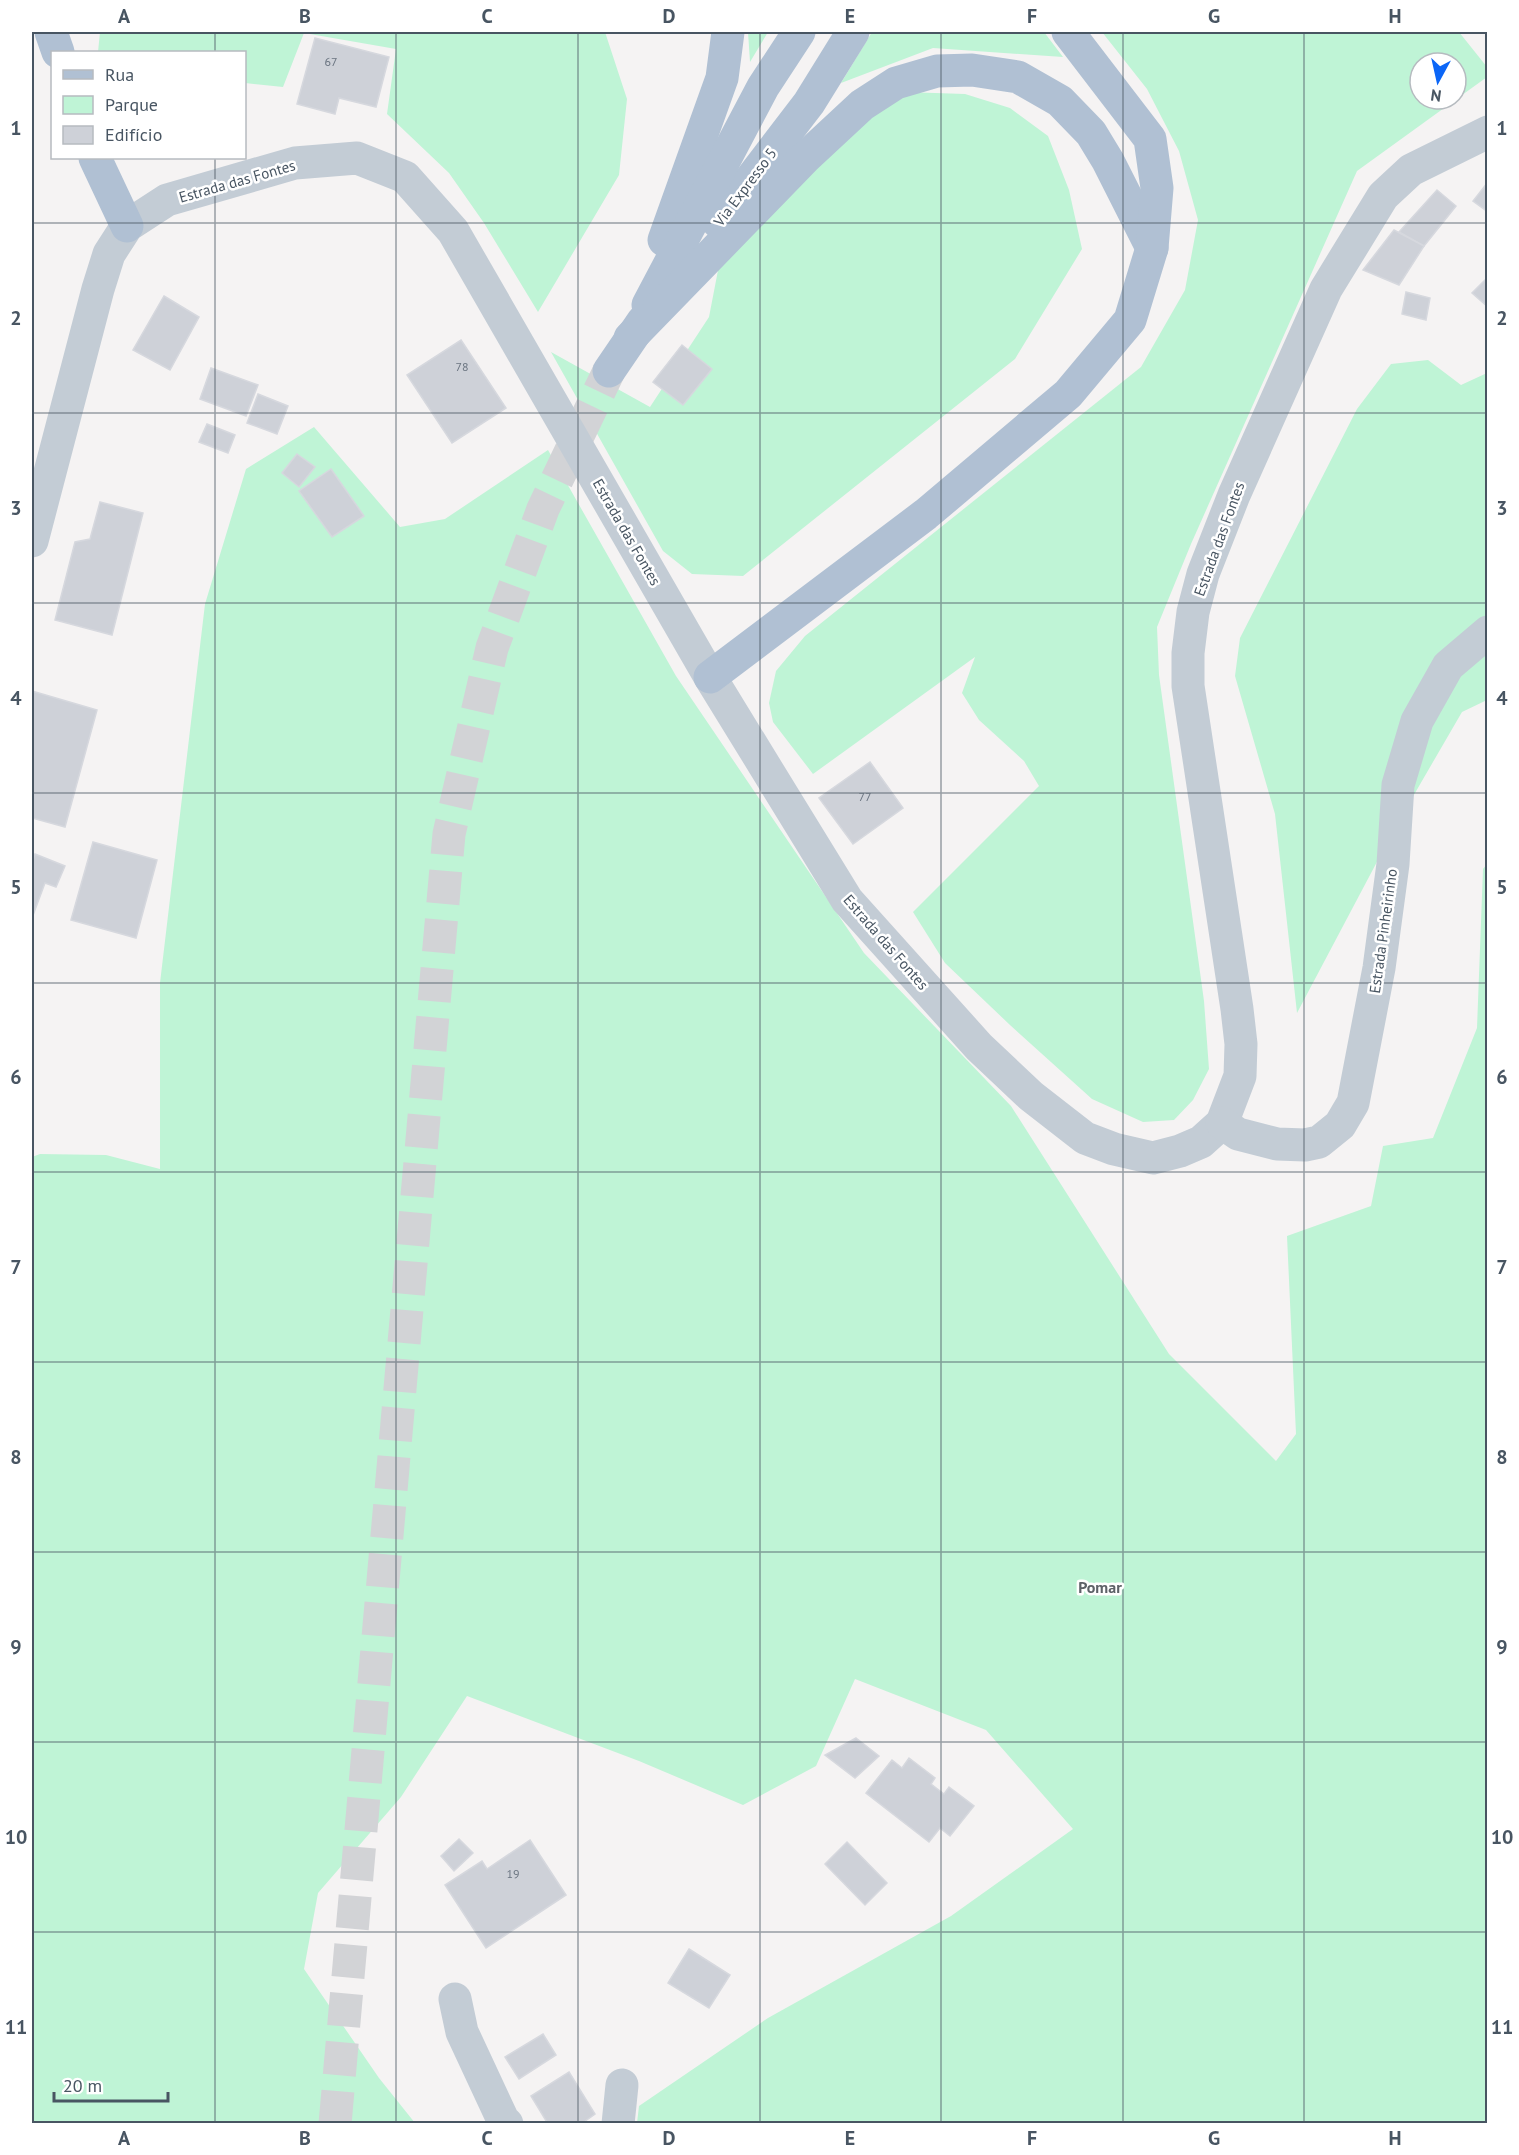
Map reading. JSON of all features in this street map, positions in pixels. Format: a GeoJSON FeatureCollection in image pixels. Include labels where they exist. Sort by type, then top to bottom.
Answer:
{"type":"FeatureCollection","features":[{"type":"Feature","properties":{"kind":"main road"},"geometry":{"type":"LineString","coordinates":[[51,32],[58,51]]}},
{"type":"Feature","properties":{"kind":"main road"},"geometry":{"type":"LineString","coordinates":[[630,338],[722,78],[728,32]]}},
{"type":"Feature","properties":{"kind":"main road","name":"Via Expresso 5"},"geometry":{"type":"LineString","coordinates":[[609,371],[630,338],[763,87],[799,32]]}},
{"type":"Feature","properties":{"kind":"main road","name":"Via Expresso 5"},"geometry":{"type":"LineString","coordinates":[[630,338],[809,103],[853,32]]}},
{"type":"Feature","properties":{"kind":"main road"},"geometry":{"type":"LineString","coordinates":[[710,676],[926,514],[1068,394],[1130,320],[1152,248],[1156,188],[1150,139],[1068,32]]}},
{"type":"Feature","properties":{"kind":"main road"},"geometry":{"type":"LineString","coordinates":[[630,338],[805,158],[862,105],[896,83],[937,71],[972,70],[1018,77],[1060,101],[1097,142],[1152,248]]}},
{"type":"Feature","properties":{"kind":"main road"},"geometry":{"type":"LineString","coordinates":[[95,159],[127,226]]}},
{"type":"Feature","properties":{"kind":"street","name":"Estrada das Fontes"},"geometry":{"type":"LineString","coordinates":[[32,541],[98,289],[109,255],[127,226],[168,201],[296,163],[357,158],[405,177],[453,231],[710,676],[847,900],[979,1047],[1031,1096],[1086,1138],[1114,1149],[1153,1158],[1180,1151],[1201,1142],[1222,1123],[1240,1076],[1241,1044],[1188,686],[1188,652],[1193,612],[1203,574],[1234,495],[1326,290],[1383,196],[1411,170],[1488,132]]}},
{"type":"Feature","properties":{"kind":"street","name":"Estrada Pinheirinho"},"geometry":{"type":"LineString","coordinates":[[1222,1123],[1238,1134],[1277,1144],[1319,1142],[1340,1125],[1353,1103],[1379,968],[1393,864],[1398,785],[1417,721],[1448,666],[1488,632]]}},
{"type":"Feature","properties":{"kind":"street"},"geometry":{"type":"LineString","coordinates":[[455,1999],[462,2031],[503,2120],[507,2124]]}},
{"type":"Feature","properties":{"kind":"street"},"geometry":{"type":"LineString","coordinates":[[618,2124],[622,2085]]}},
{"type":"Feature","properties":{"kind":"green space"},"geometry":{"type":"Polygon","coordinates":[[[100,32],[605,32],[627,99],[619,175],[538,312],[484,223],[449,173],[387,114],[396,49],[304,33],[283,87],[246,83],[246,51],[98,51],[100,32]]]}},
{"type":"Feature","properties":{"kind":"green space"},"geometry":{"type":"Polygon","coordinates":[[[748,32],[768,32],[750,62],[748,32]]]}},
{"type":"Feature","properties":{"kind":"green space"},"geometry":{"type":"Polygon","coordinates":[[[872,32],[1044,32],[1063,57],[933,48],[841,83],[872,32]]]}},
{"type":"Feature","properties":{"kind":"green space"},"geometry":{"type":"Polygon","coordinates":[[[1102,32],[1459,32],[1487,67],[1487,77],[1468,91],[1468,51],[1408,51],[1408,111],[1440,111],[1357,171],[1191,544],[1157,627],[1159,675],[1204,1001],[1209,1069],[1193,1100],[1174,1120],[1143,1122],[1092,1099],[1010,1025],[945,963],[913,912],[1039,786],[1024,761],[979,720],[962,693],[975,657],[813,774],[773,722],[769,703],[776,671],[805,636],[1141,367],[1185,290],[1198,220],[1179,151],[1147,89],[1102,32]]]}},
{"type":"Feature","properties":{"kind":"green space"},"geometry":{"type":"Polygon","coordinates":[[[905,92],[965,94],[1010,108],[1048,136],[1069,190],[1082,249],[1015,359],[743,576],[692,574],[663,551],[551,352],[650,407],[709,317],[720,260],[854,124],[905,92]]]}},
{"type":"Feature","properties":{"kind":"green space"},"geometry":{"type":"Polygon","coordinates":[[[1428,360],[1461,385],[1487,373],[1487,700],[1462,712],[1397,824],[1297,1013],[1275,814],[1235,676],[1240,638],[1357,409],[1391,364],[1428,360]]]}},
{"type":"Feature","properties":{"kind":"green space"},"geometry":{"type":"Polygon","coordinates":[[[314,427],[400,527],[445,519],[548,450],[676,676],[864,953],[1011,1106],[1169,1354],[1276,1461],[1296,1434],[1287,1236],[1371,1206],[1383,1146],[1433,1138],[1477,1028],[1483,869],[1487,864],[1487,2123],[637,2123],[639,2106],[768,2018],[951,1916],[1073,1829],[986,1730],[855,1679],[816,1766],[743,1805],[639,1761],[467,1696],[401,1797],[318,1893],[304,1969],[379,2078],[415,2123],[32,2124],[32,1157],[40,1154],[106,1155],[160,1169],[160,983],[205,604],[246,469],[314,427]]]}},
{"type":"Feature","properties":{"kind":"building"},"geometry":{"type":"Polygon","coordinates":[[[315,38],[389,57],[376,107],[339,98],[335,114],[297,104],[315,38]]]}},
{"type":"Feature","properties":{"kind":"building"},"geometry":{"type":"Polygon","coordinates":[[[1488,182],[1488,212],[1473,201],[1488,182]]]}},
{"type":"Feature","properties":{"kind":"building"},"geometry":{"type":"Polygon","coordinates":[[[1437,190],[1456,206],[1424,246],[1399,232],[1437,190]]]}},
{"type":"Feature","properties":{"kind":"building"},"geometry":{"type":"Polygon","coordinates":[[[1394,230],[1424,246],[1399,285],[1363,270],[1394,230]]]}},
{"type":"Feature","properties":{"kind":"building"},"geometry":{"type":"Polygon","coordinates":[[[1488,277],[1488,307],[1472,293],[1488,277]]]}},
{"type":"Feature","properties":{"kind":"building"},"geometry":{"type":"Polygon","coordinates":[[[1406,292],[1430,298],[1426,320],[1402,314],[1406,292]]]}},
{"type":"Feature","properties":{"kind":"building"},"geometry":{"type":"Polygon","coordinates":[[[164,296],[199,317],[170,370],[133,350],[164,296]]]}},
{"type":"Feature","properties":{"kind":"building"},"geometry":{"type":"Polygon","coordinates":[[[461,340],[506,408],[452,443],[407,375],[461,340]]]}},
{"type":"Feature","properties":{"kind":"building"},"geometry":{"type":"Polygon","coordinates":[[[682,345],[712,369],[683,405],[653,382],[682,345]]]}},
{"type":"Feature","properties":{"kind":"building"},"geometry":{"type":"Polygon","coordinates":[[[211,368],[258,385],[246,416],[200,399],[211,368]]]}},
{"type":"Feature","properties":{"kind":"building"},"geometry":{"type":"Polygon","coordinates":[[[258,394],[288,406],[277,434],[247,423],[258,394]]]}},
{"type":"Feature","properties":{"kind":"building"},"geometry":{"type":"Polygon","coordinates":[[[207,424],[235,435],[228,453],[199,442],[207,424]]]}},
{"type":"Feature","properties":{"kind":"building"},"geometry":{"type":"Polygon","coordinates":[[[297,454],[315,467],[299,487],[282,473],[297,454]]]}},
{"type":"Feature","properties":{"kind":"building"},"geometry":{"type":"Polygon","coordinates":[[[331,469],[364,516],[332,537],[299,491],[331,469]]]}},
{"type":"Feature","properties":{"kind":"building"},"geometry":{"type":"Polygon","coordinates":[[[100,502],[143,513],[112,635],[55,620],[75,542],[90,539],[100,502]]]}},
{"type":"Feature","properties":{"kind":"building"},"geometry":{"type":"Polygon","coordinates":[[[32,691],[97,710],[65,827],[32,818],[32,691]]]}},
{"type":"Feature","properties":{"kind":"building"},"geometry":{"type":"Polygon","coordinates":[[[870,762],[903,808],[853,844],[819,798],[870,762]]]}},
{"type":"Feature","properties":{"kind":"building"},"geometry":{"type":"Polygon","coordinates":[[[93,842],[157,860],[136,938],[71,920],[93,842]]]}},
{"type":"Feature","properties":{"kind":"building"},"geometry":{"type":"Polygon","coordinates":[[[35,854],[65,866],[56,887],[45,883],[32,918],[32,864],[35,854]]]}},
{"type":"Feature","properties":{"kind":"building"},"geometry":{"type":"Polygon","coordinates":[[[856,1738],[879,1756],[855,1778],[825,1755],[856,1738]]]}},
{"type":"Feature","properties":{"kind":"building"},"geometry":{"type":"Polygon","coordinates":[[[909,1758],[935,1778],[931,1784],[944,1794],[949,1787],[974,1806],[950,1836],[940,1828],[929,1842],[866,1793],[892,1760],[902,1768],[909,1758]]]}},
{"type":"Feature","properties":{"kind":"building"},"geometry":{"type":"Polygon","coordinates":[[[459,1839],[473,1853],[454,1871],[441,1856],[459,1839]]]}},
{"type":"Feature","properties":{"kind":"building"},"geometry":{"type":"Polygon","coordinates":[[[530,1840],[566,1895],[486,1948],[445,1885],[482,1861],[487,1869],[530,1840]]]}},
{"type":"Feature","properties":{"kind":"building"},"geometry":{"type":"Polygon","coordinates":[[[847,1842],[887,1883],[865,1905],[825,1864],[847,1842]]]}},
{"type":"Feature","properties":{"kind":"building"},"geometry":{"type":"Polygon","coordinates":[[[689,1949],[730,1975],[709,2008],[668,1983],[689,1949]]]}},
{"type":"Feature","properties":{"kind":"building"},"geometry":{"type":"Polygon","coordinates":[[[543,2034],[556,2055],[519,2079],[505,2057],[543,2034]]]}},
{"type":"Feature","properties":{"kind":"building"},"geometry":{"type":"Polygon","coordinates":[[[569,2072],[595,2114],[581,2124],[548,2124],[531,2096],[569,2072]]]}},
{"type":"Feature","properties":{"kind":"tunnel"},"geometry":{"type":"LineString","coordinates":[[335,2124],[449,834],[492,648],[543,509],[609,371]]}},
{"type":"Feature","properties":{"kind":"district","name":"Pomar"},"geometry":{"type":"Point","coordinates":[1100,1587]}}]}
